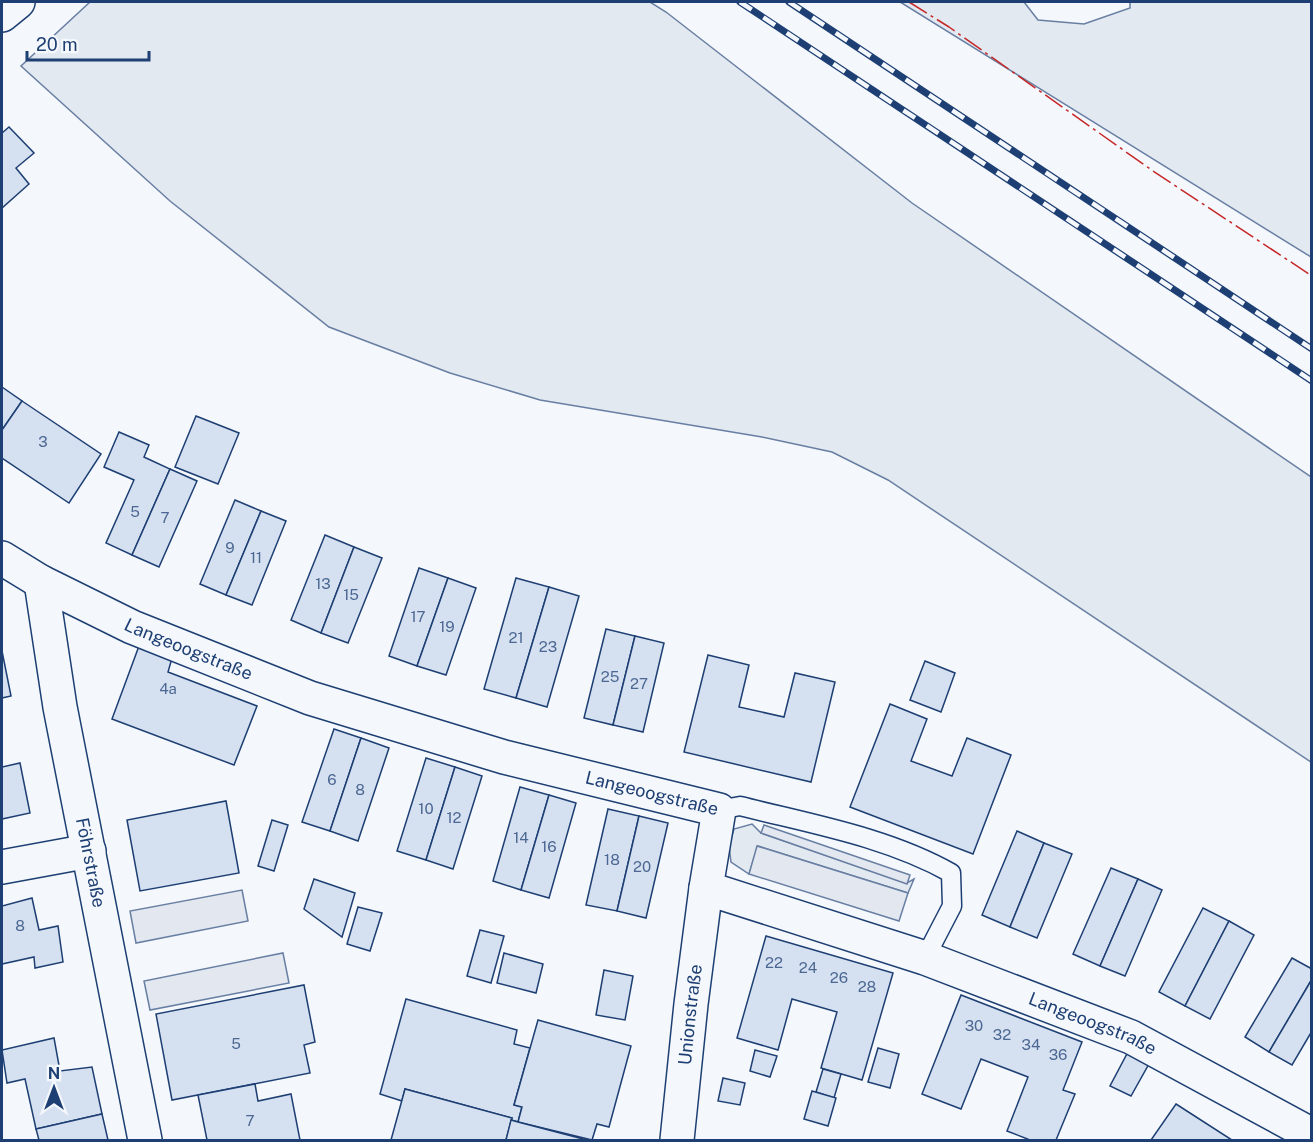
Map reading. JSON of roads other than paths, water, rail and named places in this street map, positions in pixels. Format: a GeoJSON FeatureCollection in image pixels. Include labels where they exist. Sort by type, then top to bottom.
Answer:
{"type":"FeatureCollection","features":[{"type":"Feature","properties":{"kind":"street"},"geometry":{"type":"LineString","coordinates":[[2,15],[18,2]]}},
{"type":"Feature","properties":{"kind":"street","name":"Langeoogstraße"},"geometry":{"type":"LineString","coordinates":[[2,558],[41,582],[132,627],[310,698],[504,757],[719,810],[706,888],[925,958],[1131,1037],[1311,1136]]}},
{"type":"Feature","properties":{"kind":"street","name":"Föhrstraße"},"geometry":{"type":"LineString","coordinates":[[41,582],[60,707],[145,1140]]}},
{"type":"Feature","properties":{"kind":"street"},"geometry":{"type":"LineString","coordinates":[[2,867],[89,851]]}},
{"type":"Feature","properties":{"kind":"street","name":"Unionstraße"},"geometry":{"type":"LineString","coordinates":[[677,1140],[706,888]]}},
{"type":"Feature","properties":{"kind":"lane"},"geometry":{"type":"LineString","coordinates":[[719,810],[740,806],[877,842],[926,859],[951,873],[952,906],[925,958]]}},
{"type":"Feature","properties":{"kind":"railway"},"geometry":{"type":"LineString","coordinates":[[740,2],[1312,381]]}},
{"type":"Feature","properties":{"kind":"railway"},"geometry":{"type":"LineString","coordinates":[[789,2],[1312,349]]}}]}
